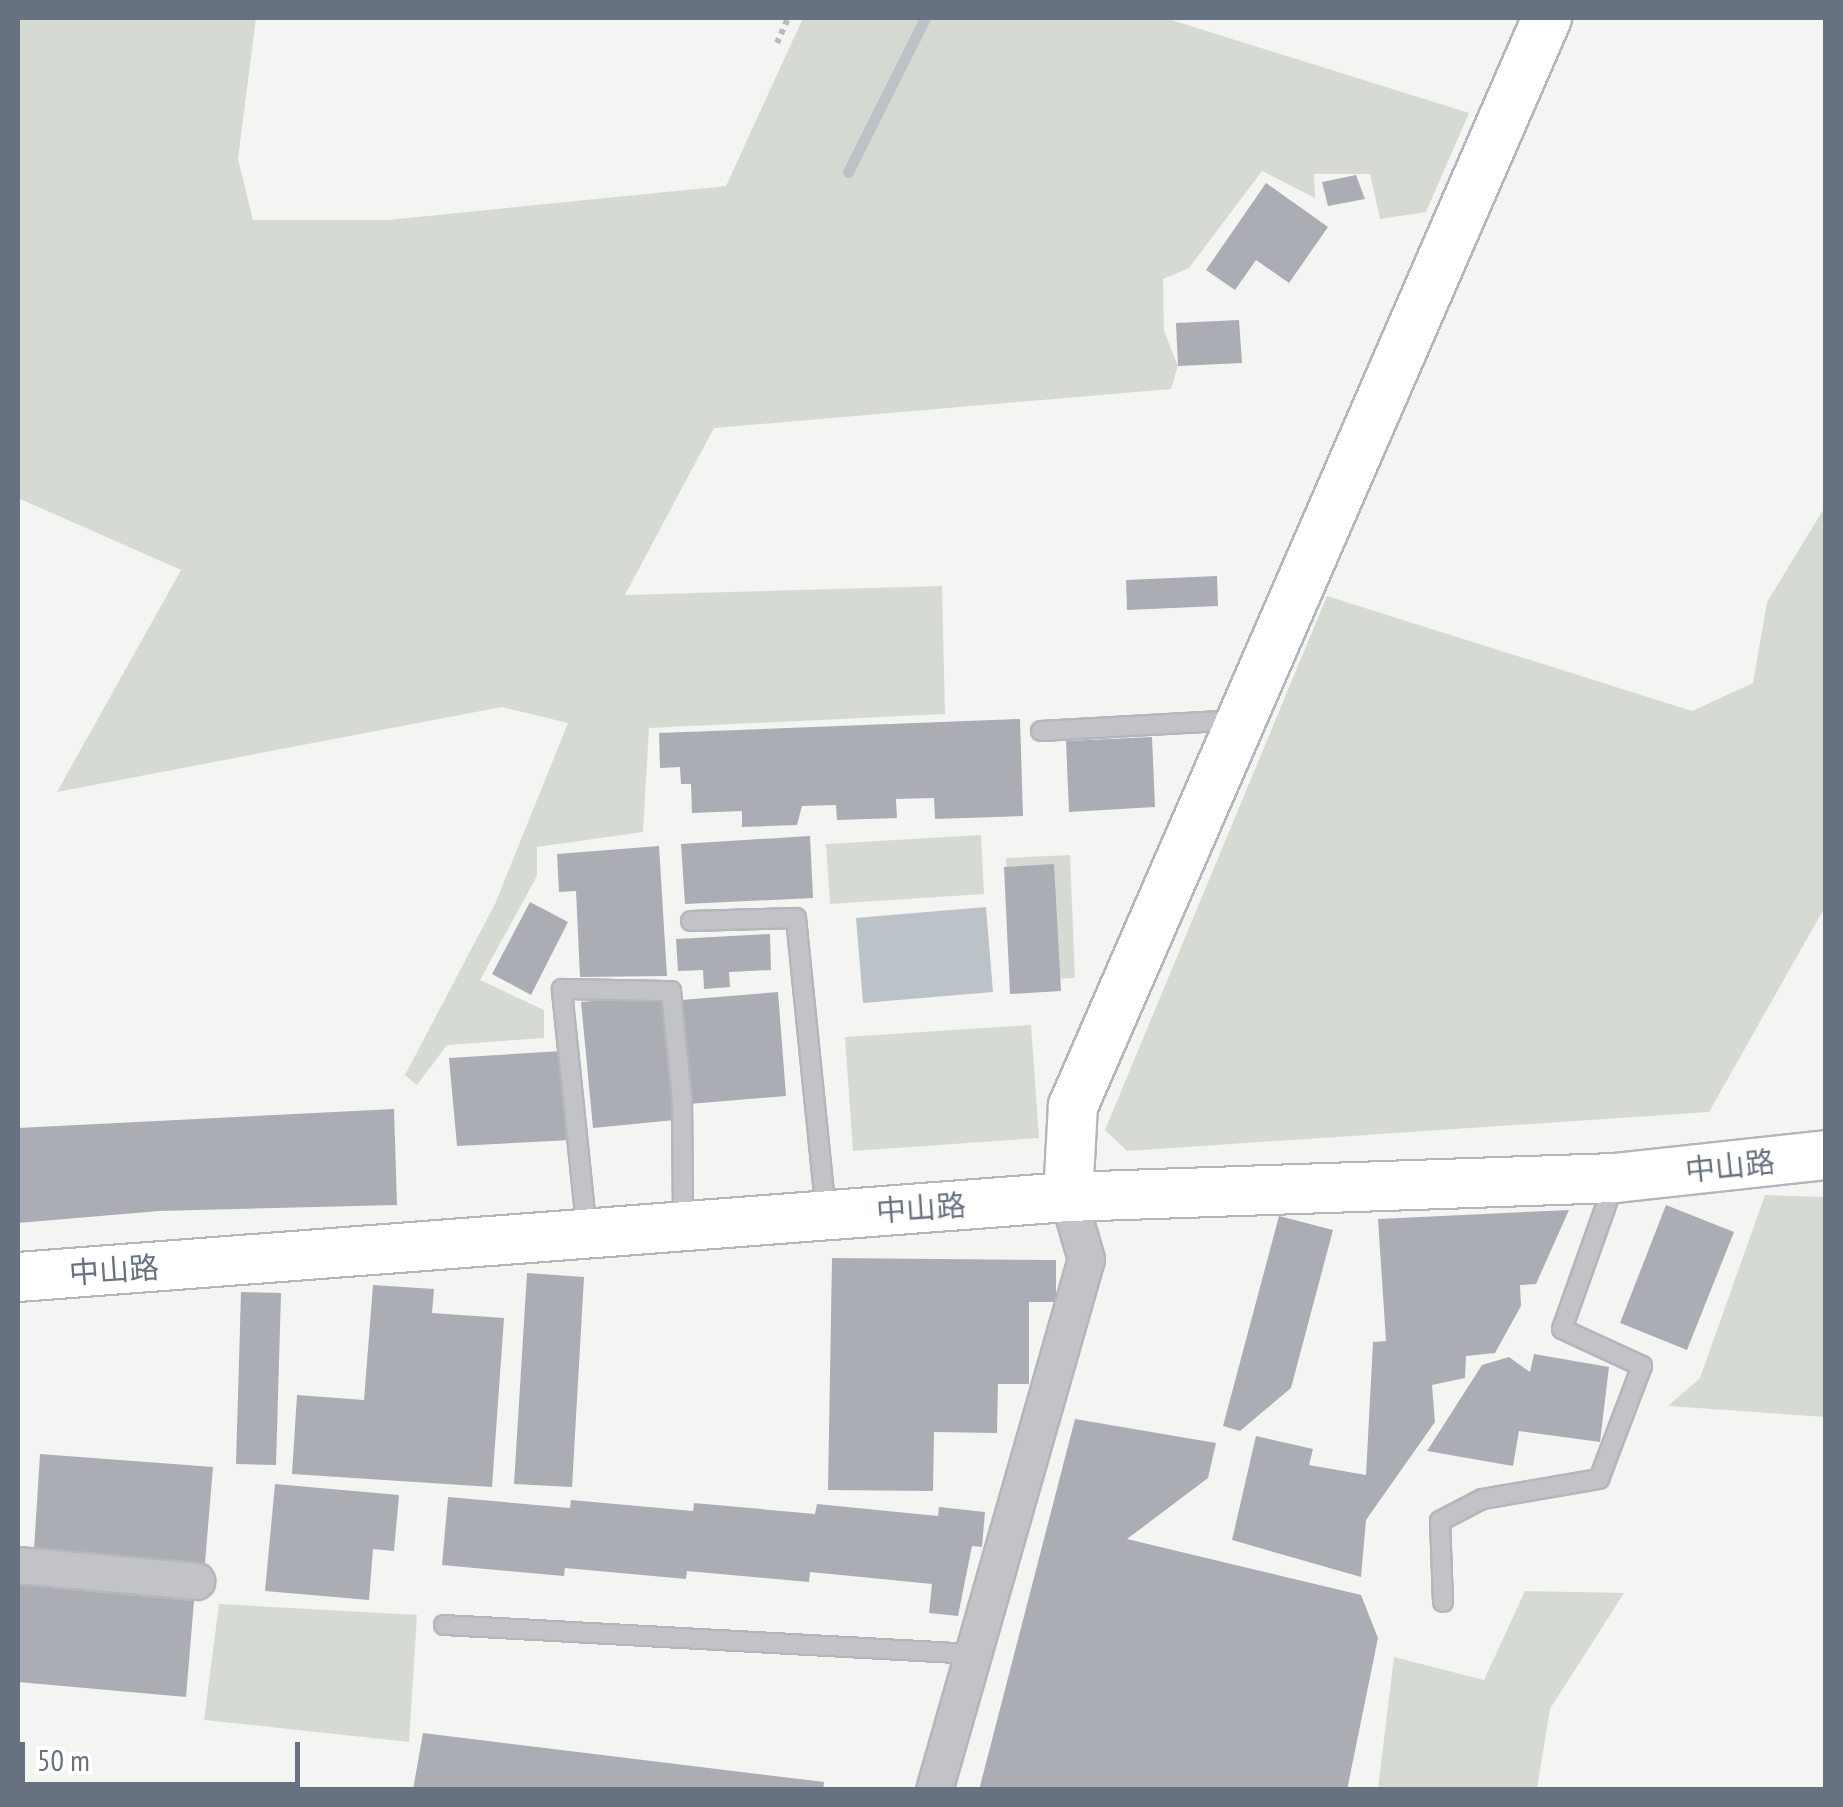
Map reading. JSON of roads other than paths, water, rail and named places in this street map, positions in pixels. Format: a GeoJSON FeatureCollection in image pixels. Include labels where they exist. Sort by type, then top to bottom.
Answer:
{"type":"FeatureCollection","features":[{"type":"Feature","properties":{"kind":"main road"},"geometry":{"type":"LineString","coordinates":[[1068,1197],[1073,1106],[1236,720],[1547,18]]}},
{"type":"Feature","properties":{"kind":"main road","name":"中山路"},"geometry":{"type":"LineString","coordinates":[[18,1277],[1068,1197],[1615,1178],[1826,1156]]}},
{"type":"Feature","properties":{"kind":"street"},"geometry":{"type":"LineString","coordinates":[[934,1790],[1086,1259],[1068,1197]]}},
{"type":"Feature","properties":{"kind":"street"},"geometry":{"type":"LineString","coordinates":[[18,1564],[196,1581]]}},
{"type":"Feature","properties":{"kind":"lane"},"geometry":{"type":"LineString","coordinates":[[1040,731],[1236,720]]}},
{"type":"Feature","properties":{"kind":"lane"},"geometry":{"type":"LineString","coordinates":[[691,922],[796,918],[826,1215]]}},
{"type":"Feature","properties":{"kind":"lane"},"geometry":{"type":"LineString","coordinates":[[587,1234],[562,989],[671,991],[682,1099],[684,1226]]}},
{"type":"Feature","properties":{"kind":"lane"},"geometry":{"type":"LineString","coordinates":[[1443,1602],[1440,1520],[1482,1499],[1599,1479],[1642,1366],[1562,1329],[1615,1178]]}},
{"type":"Feature","properties":{"kind":"lane"},"geometry":{"type":"LineString","coordinates":[[444,1626],[976,1654]]}},
{"type":"Feature","properties":{"kind":"waterway"},"geometry":{"type":"LineString","coordinates":[[848,172],[925,18]]}}]}
